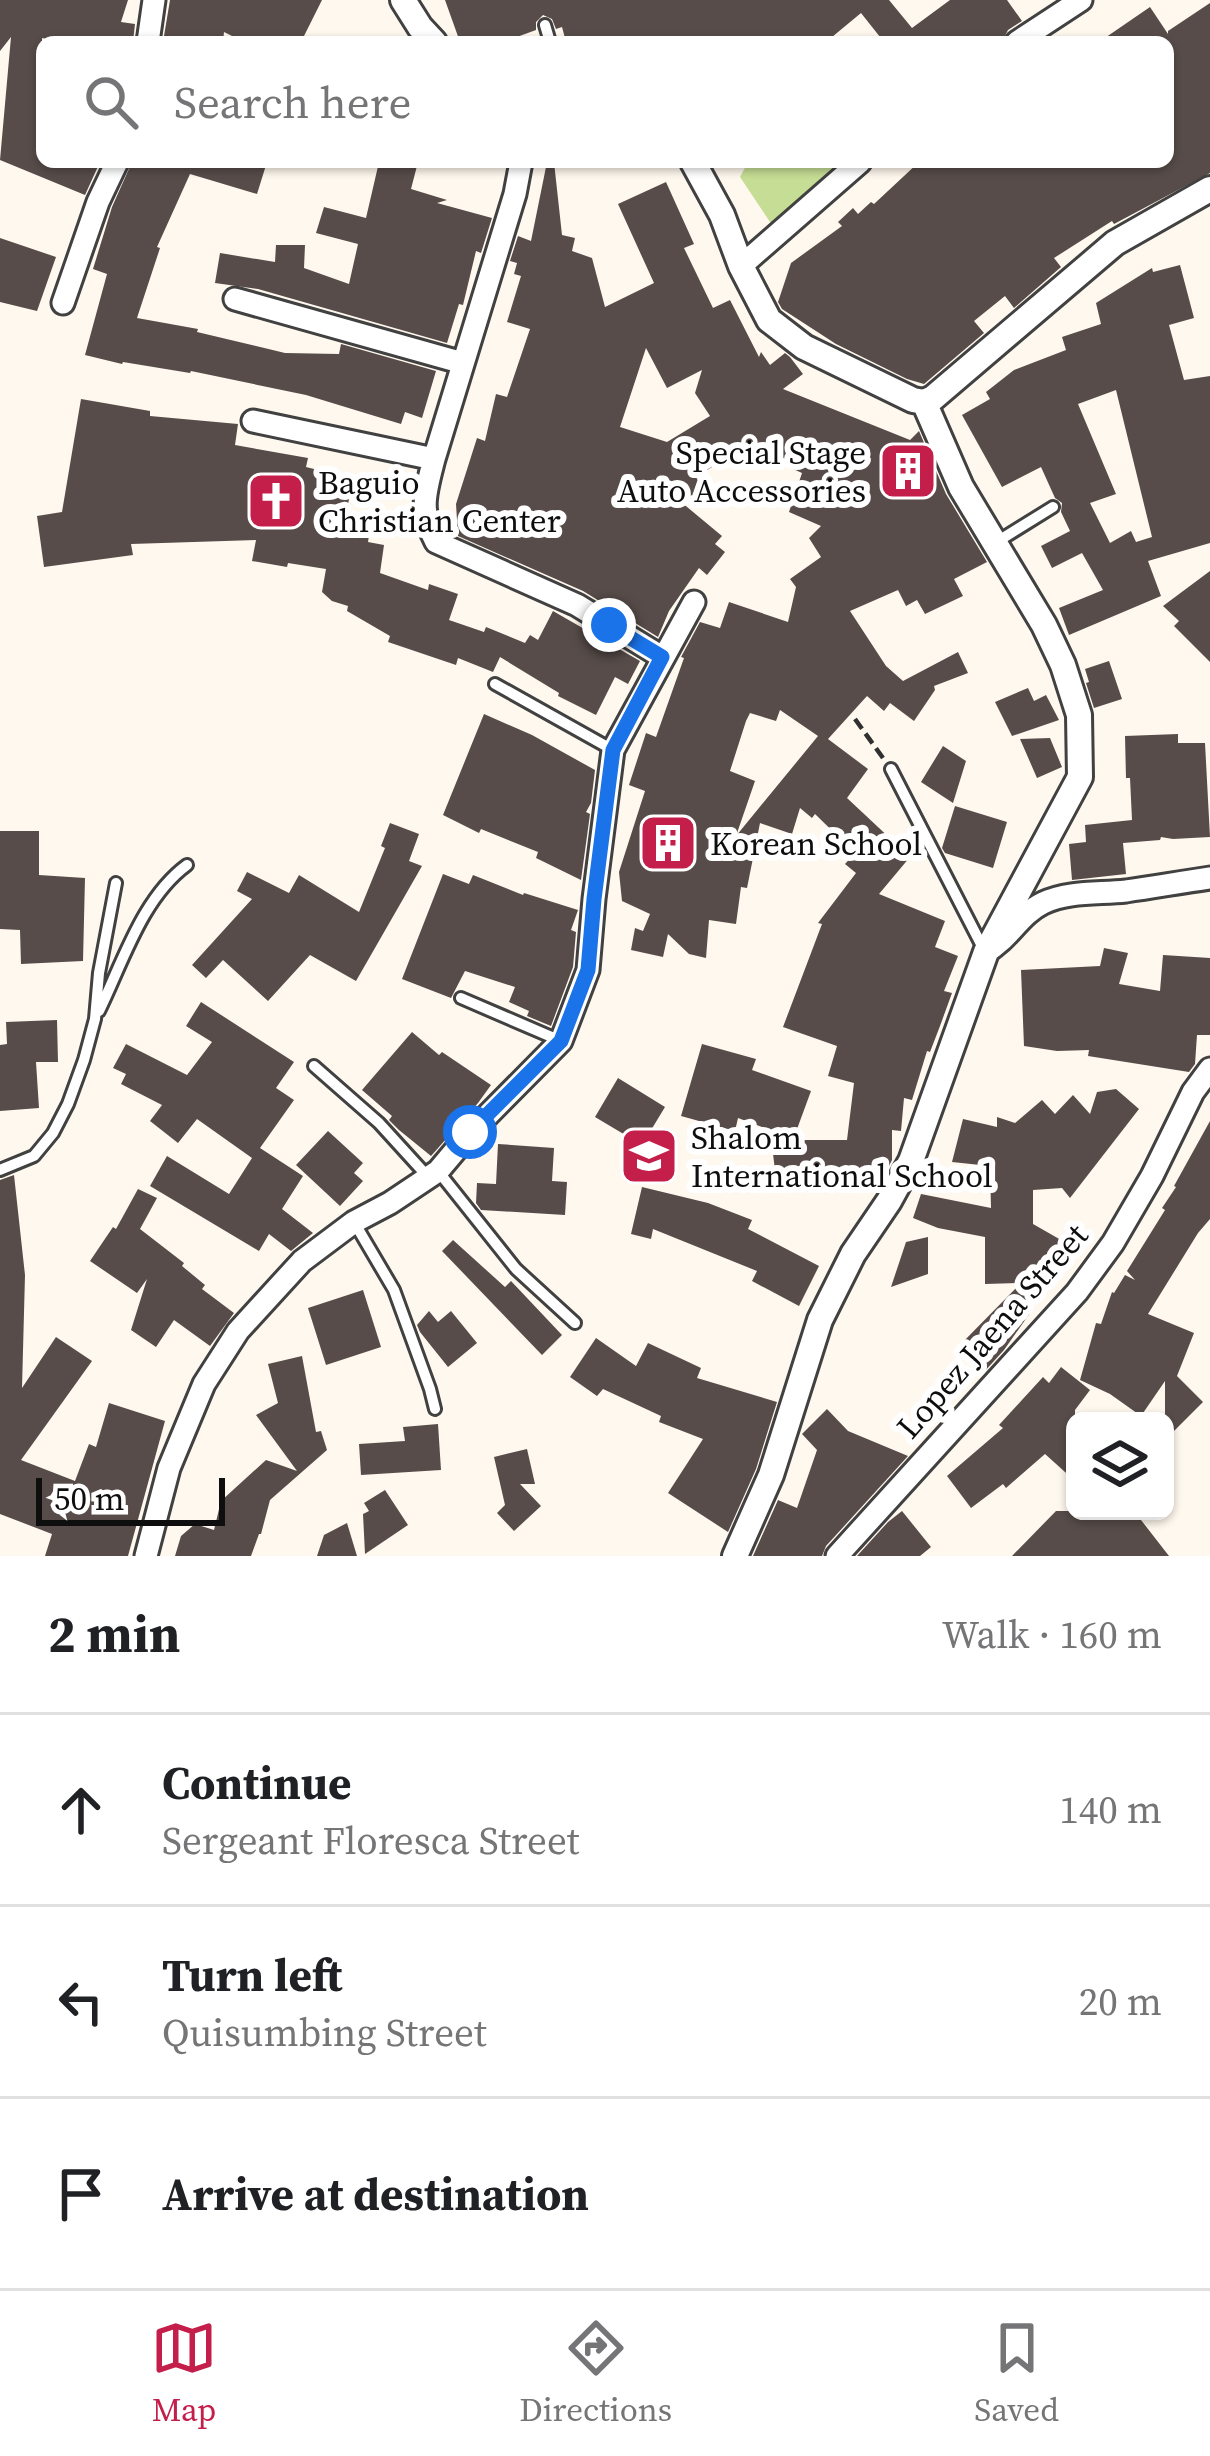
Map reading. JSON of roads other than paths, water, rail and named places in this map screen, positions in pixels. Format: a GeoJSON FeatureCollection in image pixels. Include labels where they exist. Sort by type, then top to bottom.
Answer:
{"type":"FeatureCollection","features":[{"type":"Feature","properties":{"kind":"street"},"geometry":{"type":"LineString","coordinates":[[149,36],[154,0]]}},
{"type":"Feature","properties":{"kind":"street"},"geometry":{"type":"LineString","coordinates":[[404,0],[422,36]]}},
{"type":"Feature","properties":{"kind":"street"},"geometry":{"type":"LineString","coordinates":[[1026,36],[1082,0]]}},
{"type":"Feature","properties":{"kind":"street"},"geometry":{"type":"LineString","coordinates":[[63,303],[114,168]]}},
{"type":"Feature","properties":{"kind":"street"},"geometry":{"type":"LineString","coordinates":[[519,168],[434,459],[424,520],[436,542],[577,605],[662,657]]}},
{"type":"Feature","properties":{"kind":"street"},"geometry":{"type":"LineString","coordinates":[[696,168],[769,320],[804,347],[924,402],[1115,243],[1210,189]]}},
{"type":"Feature","properties":{"kind":"street"},"geometry":{"type":"LineString","coordinates":[[741,266],[853,168]]}},
{"type":"Feature","properties":{"kind":"street"},"geometry":{"type":"LineString","coordinates":[[235,299],[463,363]]}},
{"type":"Feature","properties":{"kind":"street"},"geometry":{"type":"LineString","coordinates":[[735,1556],[771,1475],[820,1320],[853,1254],[911,1161],[986,952],[1080,777],[1079,715],[1063,665],[961,487],[924,402]]}},
{"type":"Feature","properties":{"kind":"street"},"geometry":{"type":"LineString","coordinates":[[253,421],[434,459]]}},
{"type":"Feature","properties":{"kind":"street"},"geometry":{"type":"LineString","coordinates":[[146,1556],[169,1468],[204,1384],[238,1331],[302,1261],[354,1222],[434,1174],[561,1041],[588,970],[613,750],[694,602]]}},
{"type":"Feature","properties":{"kind":"street"},"geometry":{"type":"LineString","coordinates":[[986,952],[1048,901],[1210,878]]}},
{"type":"Feature","properties":{"kind":"street","name":"Lopez Jaena Street"},"geometry":{"type":"LineString","coordinates":[[837,1556],[1077,1292],[1113,1243],[1210,1070]]}},
{"type":"Feature","properties":{"kind":"lane"},"geometry":{"type":"LineString","coordinates":[[545,25],[548,36]]}},
{"type":"Feature","properties":{"kind":"lane"},"geometry":{"type":"LineString","coordinates":[[995,542],[1053,507]]}},
{"type":"Feature","properties":{"kind":"lane"},"geometry":{"type":"LineString","coordinates":[[495,684],[613,750]]}},
{"type":"Feature","properties":{"kind":"lane"},"geometry":{"type":"LineString","coordinates":[[891,769],[986,952]]}},
{"type":"Feature","properties":{"kind":"lane"},"geometry":{"type":"LineString","coordinates":[[95,1019],[148,909],[169,878],[187,865]]}},
{"type":"Feature","properties":{"kind":"lane"},"geometry":{"type":"LineString","coordinates":[[0,1169],[34,1156],[52,1133],[84,1060],[116,883]]}},
{"type":"Feature","properties":{"kind":"lane"},"geometry":{"type":"LineString","coordinates":[[461,998],[561,1041]]}},
{"type":"Feature","properties":{"kind":"lane"},"geometry":{"type":"LineString","coordinates":[[314,1066],[434,1174],[516,1269],[575,1323]]}},
{"type":"Feature","properties":{"kind":"lane"},"geometry":{"type":"LineString","coordinates":[[354,1222],[394,1290],[435,1409]]}},
{"type":"Feature","properties":{"kind":"place","name":"Special Stage Auto Accessories"},"geometry":{"type":"Point","coordinates":[908,471]}},
{"type":"Feature","properties":{"kind":"place","name":"Baguio Christian Center"},"geometry":{"type":"Point","coordinates":[276,501]}},
{"type":"Feature","properties":{"kind":"place","name":"Korean School"},"geometry":{"type":"Point","coordinates":[668,843]}},
{"type":"Feature","properties":{"kind":"place","name":"Shalom International School"},"geometry":{"type":"Point","coordinates":[649,1156]}}]}
